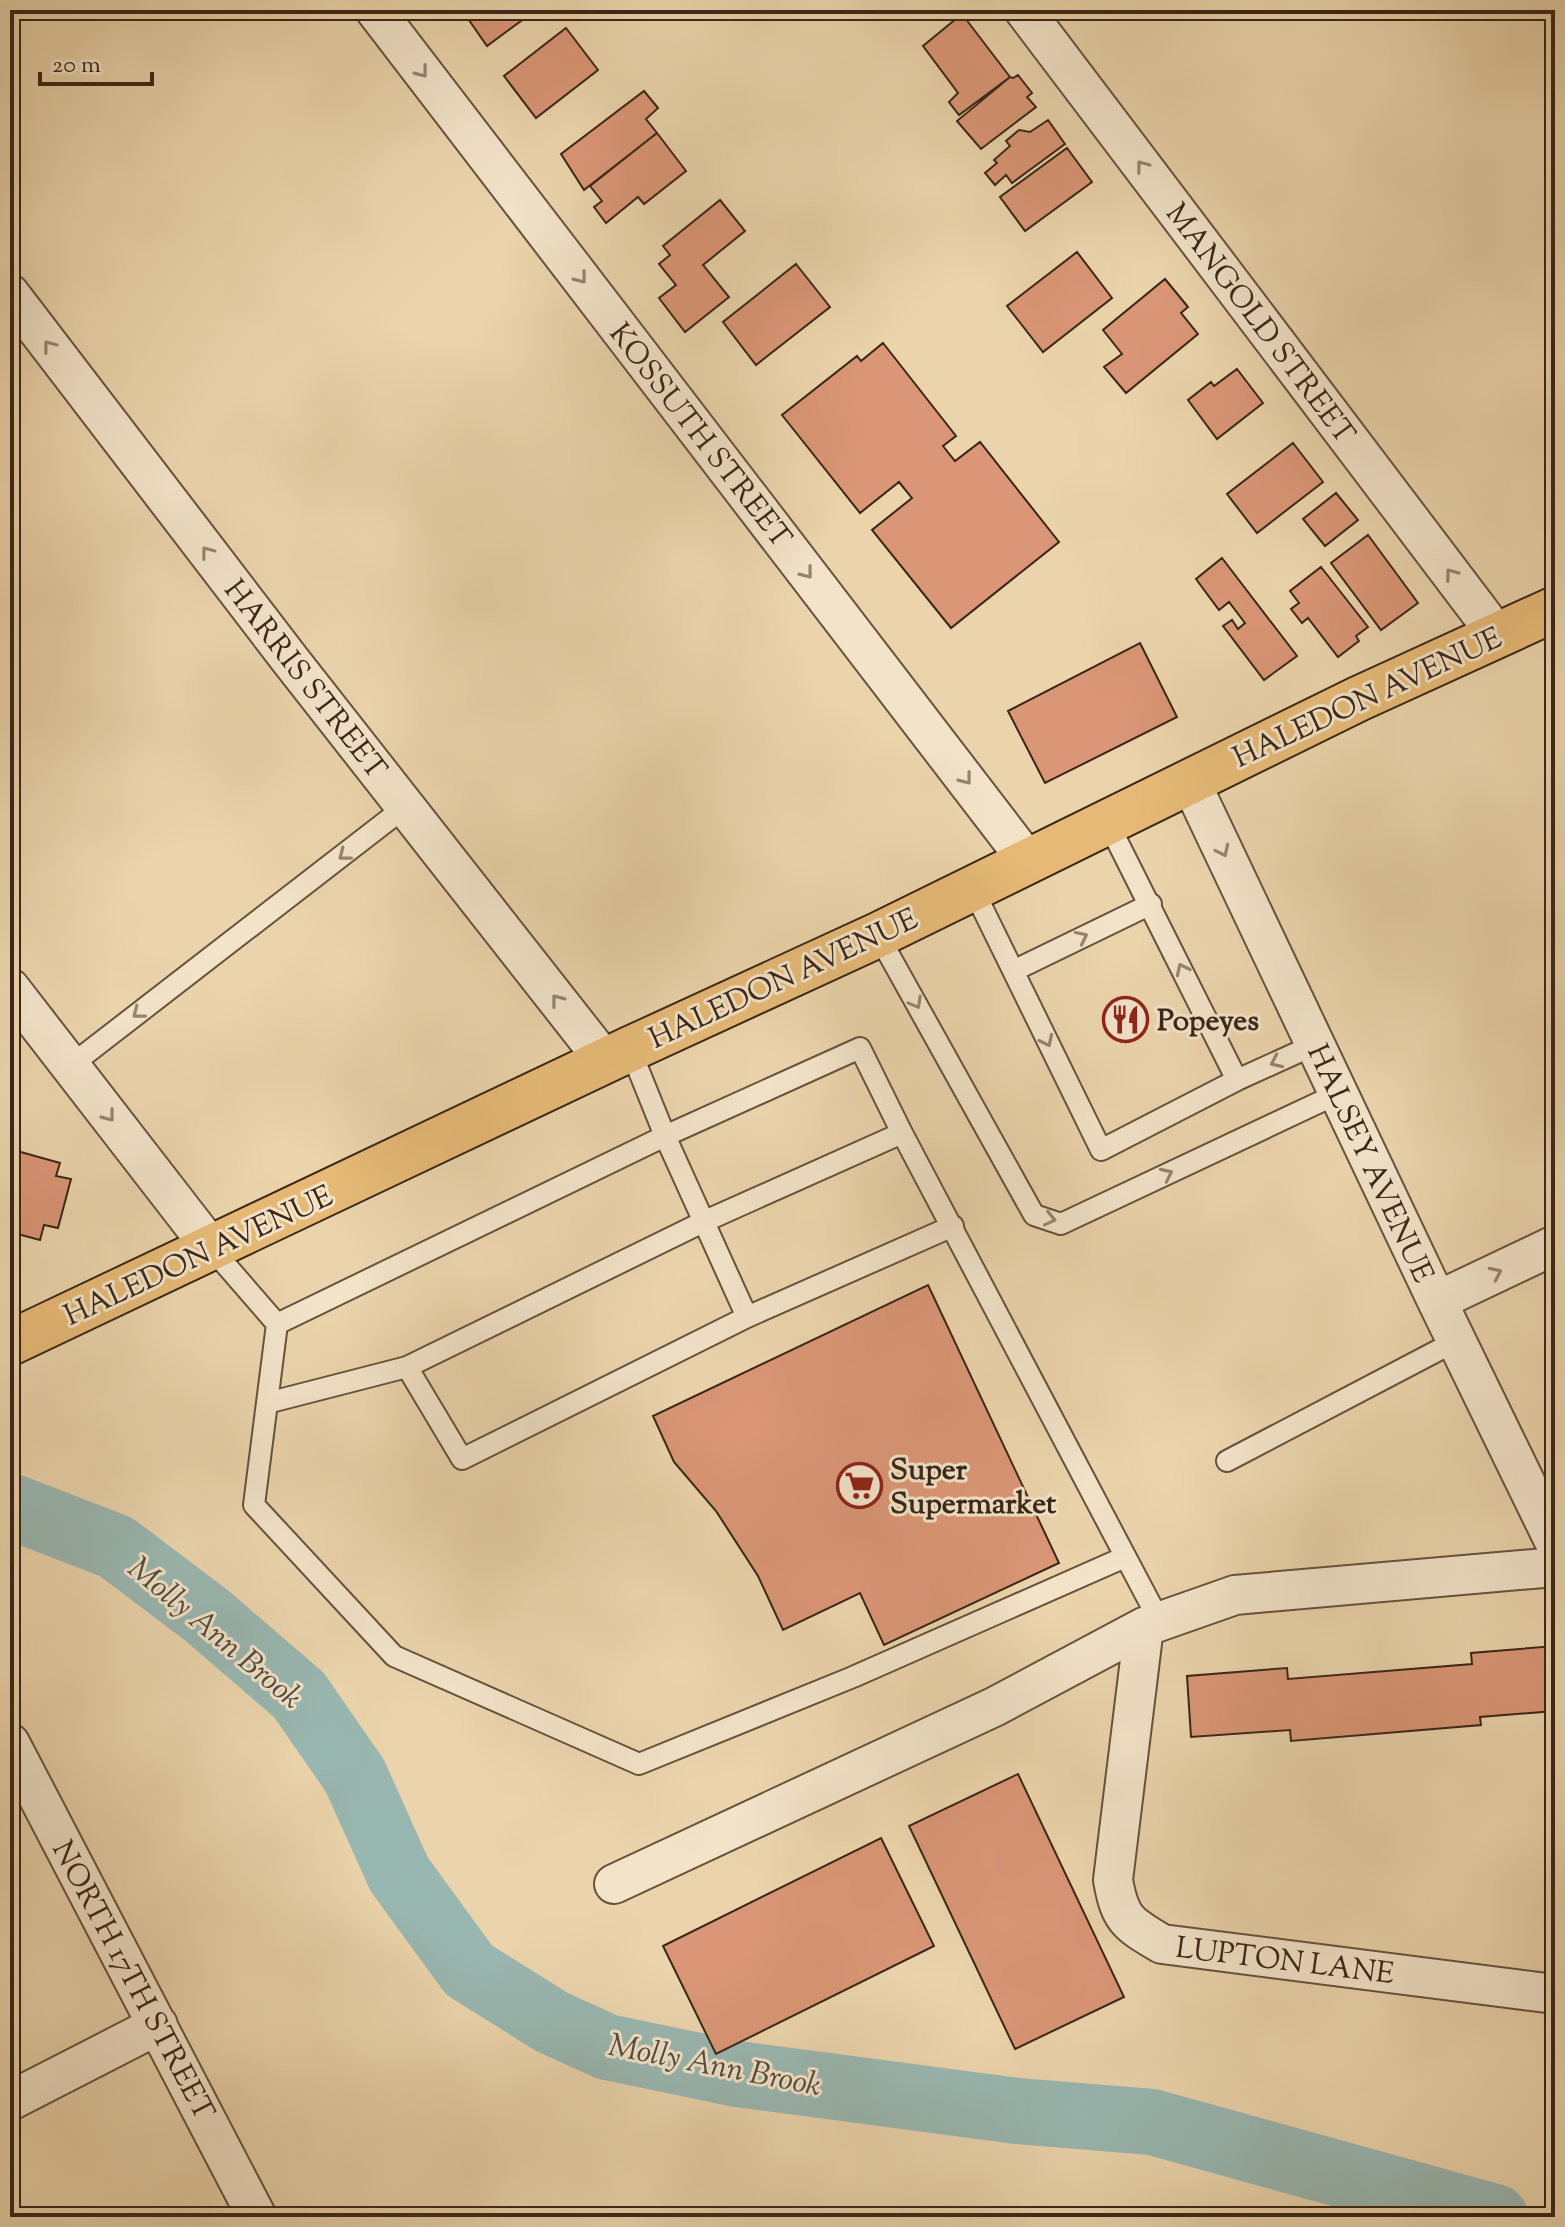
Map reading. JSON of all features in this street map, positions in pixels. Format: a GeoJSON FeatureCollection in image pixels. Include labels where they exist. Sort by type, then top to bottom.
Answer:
{"type":"FeatureCollection","features":[{"type":"Feature","properties":{"kind":"main road","name":"HALEDON AVENUE"},"geometry":{"type":"LineString","coordinates":[[10,1343],[878,935],[1358,699],[1555,609]]}},
{"type":"Feature","properties":{"kind":"street","name":"KOSSUTH STREET"},"geometry":{"type":"LineString","coordinates":[[375,10],[1027,860]]}},
{"type":"Feature","properties":{"kind":"street","name":"MANGOLD STREET"},"geometry":{"type":"LineString","coordinates":[[1024,10],[1498,636]]}},
{"type":"Feature","properties":{"kind":"street","name":"HARRIS STREET"},"geometry":{"type":"LineString","coordinates":[[10,294],[405,807],[618,1055]]}},
{"type":"Feature","properties":{"kind":"street","name":"HALSEY AVENUE"},"geometry":{"type":"LineString","coordinates":[[1190,781],[1337,1094],[1555,1543]]}},
{"type":"Feature","properties":{"kind":"street"},"geometry":{"type":"LineString","coordinates":[[10,988],[212,1249]]}},
{"type":"Feature","properties":{"kind":"street"},"geometry":{"type":"LineString","coordinates":[[1437,1301],[1555,1245]]}},
{"type":"Feature","properties":{"kind":"street"},"geometry":{"type":"LineString","coordinates":[[614,1884],[994,1707],[1152,1624],[1235,1595],[1555,1567]]}},
{"type":"Feature","properties":{"kind":"street","name":"LUPTON LANE"},"geometry":{"type":"LineString","coordinates":[[1152,1624],[1113,1880],[1118,1909],[1138,1930],[1162,1944],[1555,1994]]}},
{"type":"Feature","properties":{"kind":"street","name":"NORTH 17TH STREET"},"geometry":{"type":"LineString","coordinates":[[10,1743],[257,2217]]}},
{"type":"Feature","properties":{"kind":"street"},"geometry":{"type":"LineString","coordinates":[[10,2101],[158,2025]]}},
{"type":"Feature","properties":{"kind":"lane"},"geometry":{"type":"LineString","coordinates":[[70,1066],[405,807]]}},
{"type":"Feature","properties":{"kind":"lane"},"geometry":{"type":"LineString","coordinates":[[1107,821],[1237,1080]]}},
{"type":"Feature","properties":{"kind":"lane"},"geometry":{"type":"LineString","coordinates":[[972,887],[1101,1150],[1237,1080],[1314,1045]]}},
{"type":"Feature","properties":{"kind":"lane"},"geometry":{"type":"LineString","coordinates":[[1013,971],[1151,904]]}},
{"type":"Feature","properties":{"kind":"lane"},"geometry":{"type":"LineString","coordinates":[[878,935],[1034,1215],[1061,1224],[1337,1094]]}},
{"type":"Feature","properties":{"kind":"lane"},"geometry":{"type":"LineString","coordinates":[[277,1324],[665,1136],[860,1048],[1125,1557],[1152,1624]]}},
{"type":"Feature","properties":{"kind":"lane"},"geometry":{"type":"LineString","coordinates":[[618,1055],[665,1136],[747,1317]]}},
{"type":"Feature","properties":{"kind":"lane"},"geometry":{"type":"LineString","coordinates":[[267,1403],[407,1367],[703,1222],[902,1133]]}},
{"type":"Feature","properties":{"kind":"lane"},"geometry":{"type":"LineString","coordinates":[[407,1367],[462,1459],[747,1317],[953,1226]]}},
{"type":"Feature","properties":{"kind":"lane"},"geometry":{"type":"LineString","coordinates":[[212,1249],[277,1324],[254,1505],[394,1656],[639,1764],[853,1677],[1125,1557]]}},
{"type":"Feature","properties":{"kind":"lane"},"geometry":{"type":"LineString","coordinates":[[1227,1461],[1456,1341]]}},
{"type":"Feature","properties":{"kind":"building"},"geometry":{"type":"Polygon","coordinates":[[[462,10],[536,10],[487,46],[462,10]]]}},
{"type":"Feature","properties":{"kind":"building"},"geometry":{"type":"Polygon","coordinates":[[[962,14],[1010,77],[959,115],[949,102],[958,93],[923,46],[962,14]]]}},
{"type":"Feature","properties":{"kind":"building"},"geometry":{"type":"Polygon","coordinates":[[[566,28],[598,70],[536,118],[504,76],[566,28]]]}},
{"type":"Feature","properties":{"kind":"building"},"geometry":{"type":"Polygon","coordinates":[[[1018,75],[1032,93],[1027,97],[1036,107],[981,149],[957,121],[1010,77],[1018,75]]]}},
{"type":"Feature","properties":{"kind":"building"},"geometry":{"type":"Polygon","coordinates":[[[644,91],[658,108],[646,119],[657,133],[584,190],[561,154],[644,91]]]}},
{"type":"Feature","properties":{"kind":"building"},"geometry":{"type":"Polygon","coordinates":[[[1048,120],[1065,144],[1012,183],[1006,175],[995,185],[985,173],[1010,146],[1006,141],[1019,130],[1030,132],[1048,120]]]}},
{"type":"Feature","properties":{"kind":"building"},"geometry":{"type":"Polygon","coordinates":[[[657,133],[686,171],[644,204],[638,197],[606,223],[594,207],[602,201],[590,186],[657,133]]]}},
{"type":"Feature","properties":{"kind":"building"},"geometry":{"type":"Polygon","coordinates":[[[1067,148],[1092,182],[1025,231],[1000,197],[1067,148]]]}},
{"type":"Feature","properties":{"kind":"building"},"geometry":{"type":"Polygon","coordinates":[[[720,200],[745,231],[703,265],[729,297],[685,332],[659,298],[676,285],[659,264],[670,255],[663,246],[720,200]]]}},
{"type":"Feature","properties":{"kind":"building"},"geometry":{"type":"Polygon","coordinates":[[[1077,252],[1112,298],[1043,352],[1007,306],[1077,252]]]}},
{"type":"Feature","properties":{"kind":"building"},"geometry":{"type":"Polygon","coordinates":[[[796,264],[830,307],[756,365],[723,322],[796,264]]]}},
{"type":"Feature","properties":{"kind":"building"},"geometry":{"type":"Polygon","coordinates":[[[1165,279],[1188,307],[1181,313],[1198,334],[1126,393],[1104,367],[1122,354],[1103,330],[1165,279]]]}},
{"type":"Feature","properties":{"kind":"building"},"geometry":{"type":"Polygon","coordinates":[[[883,343],[956,436],[943,446],[955,461],[980,442],[1059,542],[951,628],[872,530],[912,498],[899,482],[860,513],[782,415],[857,356],[861,361],[883,343]]]}},
{"type":"Feature","properties":{"kind":"building"},"geometry":{"type":"Polygon","coordinates":[[[1237,369],[1263,403],[1217,439],[1188,400],[1211,382],[1214,386],[1237,369]]]}},
{"type":"Feature","properties":{"kind":"building"},"geometry":{"type":"Polygon","coordinates":[[[1293,443],[1323,482],[1257,533],[1227,494],[1293,443]]]}},
{"type":"Feature","properties":{"kind":"building"},"geometry":{"type":"Polygon","coordinates":[[[1336,493],[1358,520],[1325,546],[1303,519],[1336,493]]]}},
{"type":"Feature","properties":{"kind":"building"},"geometry":{"type":"Polygon","coordinates":[[[1368,535],[1418,603],[1381,630],[1331,563],[1368,535]]]}},
{"type":"Feature","properties":{"kind":"building"},"geometry":{"type":"Polygon","coordinates":[[[1222,558],[1297,656],[1264,680],[1223,626],[1232,620],[1238,629],[1245,623],[1229,602],[1219,610],[1196,579],[1222,558]]]}},
{"type":"Feature","properties":{"kind":"building"},"geometry":{"type":"Polygon","coordinates":[[[1321,567],[1368,627],[1356,636],[1359,641],[1338,657],[1308,618],[1302,623],[1291,609],[1299,603],[1290,591],[1321,567]]]}},
{"type":"Feature","properties":{"kind":"building"},"geometry":{"type":"Polygon","coordinates":[[[1140,643],[1177,717],[1045,783],[1008,711],[1140,643]]]}},
{"type":"Feature","properties":{"kind":"building"},"geometry":{"type":"Polygon","coordinates":[[[10,1149],[60,1163],[56,1176],[71,1179],[58,1228],[44,1225],[40,1240],[10,1232],[10,1149]]]}},
{"type":"Feature","properties":{"kind":"building","name":"Super Supermarket"},"geometry":{"type":"Polygon","coordinates":[[[928,1285],[1059,1563],[884,1645],[860,1593],[783,1630],[758,1576],[716,1511],[674,1462],[653,1416],[928,1285]]]}},
{"type":"Feature","properties":{"kind":"building"},"geometry":{"type":"Polygon","coordinates":[[[1555,1646],[1555,1711],[1480,1717],[1481,1725],[1291,1741],[1290,1730],[1191,1737],[1187,1676],[1287,1668],[1288,1679],[1472,1664],[1471,1653],[1555,1646]]]}},
{"type":"Feature","properties":{"kind":"building"},"geometry":{"type":"Polygon","coordinates":[[[1018,1774],[1124,1997],[1015,2049],[909,1826],[1018,1774]]]}},
{"type":"Feature","properties":{"kind":"building"},"geometry":{"type":"Polygon","coordinates":[[[881,1838],[934,1946],[716,2054],[663,1946],[881,1838]]]}},
{"type":"Feature","properties":{"kind":"waterway","name":"Molly Ann Brook"},"geometry":{"type":"LineString","coordinates":[[10,1506],[116,1547],[206,1615],[299,1695],[355,1776],[399,1874],[469,1970],[552,2022],[607,2047],[737,2074],[1017,2111],[1152,2122],[1495,2217]]}},
{"type":"Feature","properties":{"kind":"place","name":"Popeyes"},"geometry":{"type":"Point","coordinates":[1126,1020]}},
{"type":"Feature","properties":{"kind":"place","name":"Super Supermarket"},"geometry":{"type":"Point","coordinates":[859,1486]}}]}
